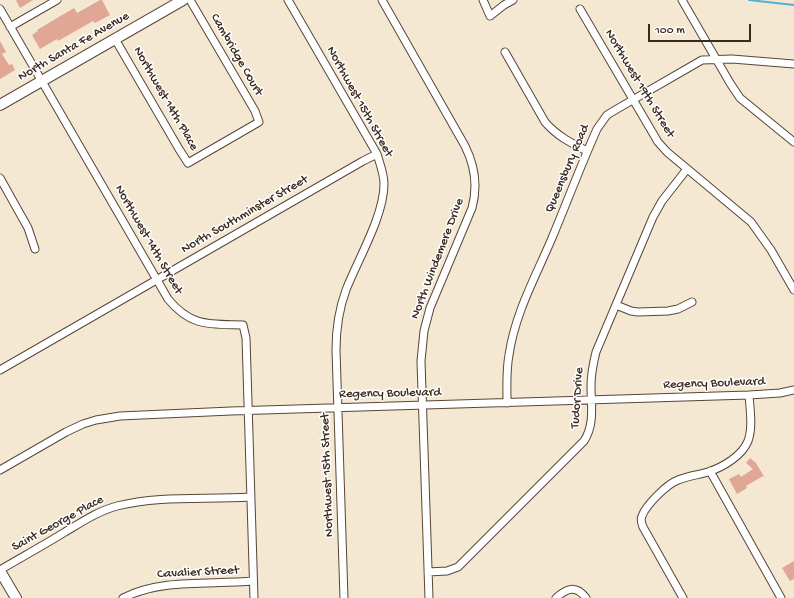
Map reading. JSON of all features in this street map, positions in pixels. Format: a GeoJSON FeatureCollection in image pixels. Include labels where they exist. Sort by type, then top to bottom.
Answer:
{"type":"FeatureCollection","features":[{"type":"Feature","properties":{"kind":"main road","name":"North Santa Fe Avenue"},"geometry":{"type":"LineString","coordinates":[[0,105],[183,0]]}},
{"type":"Feature","properties":{"kind":"main road"},"geometry":{"type":"LineString","coordinates":[[0,570],[16,598]]}},
{"type":"Feature","properties":{"kind":"street"},"geometry":{"type":"LineString","coordinates":[[10,27],[56,0]]}},
{"type":"Feature","properties":{"kind":"street","name":"Cambridge Court"},"geometry":{"type":"LineString","coordinates":[[190,0],[255,111],[259,122]]}},
{"type":"Feature","properties":{"kind":"street","name":"Northwest 15th Street"},"geometry":{"type":"LineString","coordinates":[[288,0],[377,154],[384,182],[382,203],[346,290],[338,320],[336,350],[344,598]]}},
{"type":"Feature","properties":{"kind":"street","name":"North Windemere Drive"},"geometry":{"type":"LineString","coordinates":[[382,0],[465,146],[473,164],[474,174],[475,191],[472,208],[430,308],[424,331],[421,361],[429,598]]}},
{"type":"Feature","properties":{"kind":"street"},"geometry":{"type":"LineString","coordinates":[[483,0],[490,16],[513,0]]}},
{"type":"Feature","properties":{"kind":"street"},"geometry":{"type":"LineString","coordinates":[[682,0],[716,60],[740,98],[794,142]]}},
{"type":"Feature","properties":{"kind":"street","name":"Northwest 14th Street"},"geometry":{"type":"LineString","coordinates":[[0,9],[168,299],[179,311],[188,318],[196,321],[210,325],[243,325],[246,338],[254,598]]}},
{"type":"Feature","properties":{"kind":"street","name":"Northwest 19th Street"},"geometry":{"type":"LineString","coordinates":[[580,9],[658,142],[667,152],[746,217],[756,227],[772,250],[794,290]]}},
{"type":"Feature","properties":{"kind":"street","name":"Northwest 14th Place"},"geometry":{"type":"LineString","coordinates":[[115,39],[188,163],[259,122]]}},
{"type":"Feature","properties":{"kind":"street"},"geometry":{"type":"LineString","coordinates":[[505,52],[545,122],[561,138],[587,151]]}},
{"type":"Feature","properties":{"kind":"street","name":"Queensbury Road"},"geometry":{"type":"LineString","coordinates":[[507,403],[508,356],[515,327],[587,151],[602,120],[617,109],[702,60],[732,59],[794,64]]}},
{"type":"Feature","properties":{"kind":"street","name":"North Southminster Street"},"geometry":{"type":"LineString","coordinates":[[0,370],[377,154]]}},
{"type":"Feature","properties":{"kind":"street","name":"Tudor Drive"},"geometry":{"type":"LineString","coordinates":[[428,572],[448,571],[458,567],[588,436],[592,423],[592,369],[605,329],[653,217],[665,197],[687,169]]}},
{"type":"Feature","properties":{"kind":"street"},"geometry":{"type":"LineString","coordinates":[[0,178],[28,228],[35,249]]}},
{"type":"Feature","properties":{"kind":"street"},"geometry":{"type":"LineString","coordinates":[[616,305],[631,311],[653,311],[678,310],[692,302]]}},
{"type":"Feature","properties":{"kind":"street","name":"Regency Boulevard"},"geometry":{"type":"LineString","coordinates":[[0,470],[66,432],[83,424],[120,416],[159,413],[338,407],[422,406],[749,395],[780,393],[794,390]]}},
{"type":"Feature","properties":{"kind":"street"},"geometry":{"type":"LineString","coordinates":[[683,598],[646,533],[641,518],[646,509],[669,485],[679,480],[710,472],[738,455],[746,446],[750,436],[749,395]]}},
{"type":"Feature","properties":{"kind":"street"},"geometry":{"type":"LineString","coordinates":[[710,472],[781,598]]}},
{"type":"Feature","properties":{"kind":"street","name":"Saint George Place"},"geometry":{"type":"LineString","coordinates":[[0,570],[94,516],[116,506],[140,502],[168,500],[250,497]]}},
{"type":"Feature","properties":{"kind":"street","name":"Cavalier Street"},"geometry":{"type":"LineString","coordinates":[[123,598],[145,589],[164,585],[253,581]]}},
{"type":"Feature","properties":{"kind":"street"},"geometry":{"type":"LineString","coordinates":[[556,598],[564,591],[572,589],[580,591],[586,598]]}},
{"type":"Feature","properties":{"kind":"building"},"geometry":{"type":"Polygon","coordinates":[[[16,0],[33,0],[20,8],[16,0]]]}},
{"type":"Feature","properties":{"kind":"building"},"geometry":{"type":"Polygon","coordinates":[[[102,0],[110,15],[95,23],[93,21],[58,41],[57,39],[40,49],[32,35],[38,31],[37,30],[74,8],[77,13],[102,0]]]}},
{"type":"Feature","properties":{"kind":"building"},"geometry":{"type":"Polygon","coordinates":[[[0,41],[6,52],[2,54],[9,65],[12,64],[15,70],[0,79],[0,41]]]}},
{"type":"Feature","properties":{"kind":"building"},"geometry":{"type":"Polygon","coordinates":[[[750,458],[756,463],[765,478],[763,476],[746,486],[747,488],[737,494],[729,479],[739,474],[741,477],[753,469],[746,463],[750,458]]]}},
{"type":"Feature","properties":{"kind":"building"},"geometry":{"type":"Polygon","coordinates":[[[794,561],[794,579],[790,581],[782,568],[794,561]]]}},
{"type":"Feature","properties":{"kind":"waterway"},"geometry":{"type":"LineString","coordinates":[[749,0],[794,5]]}}]}
